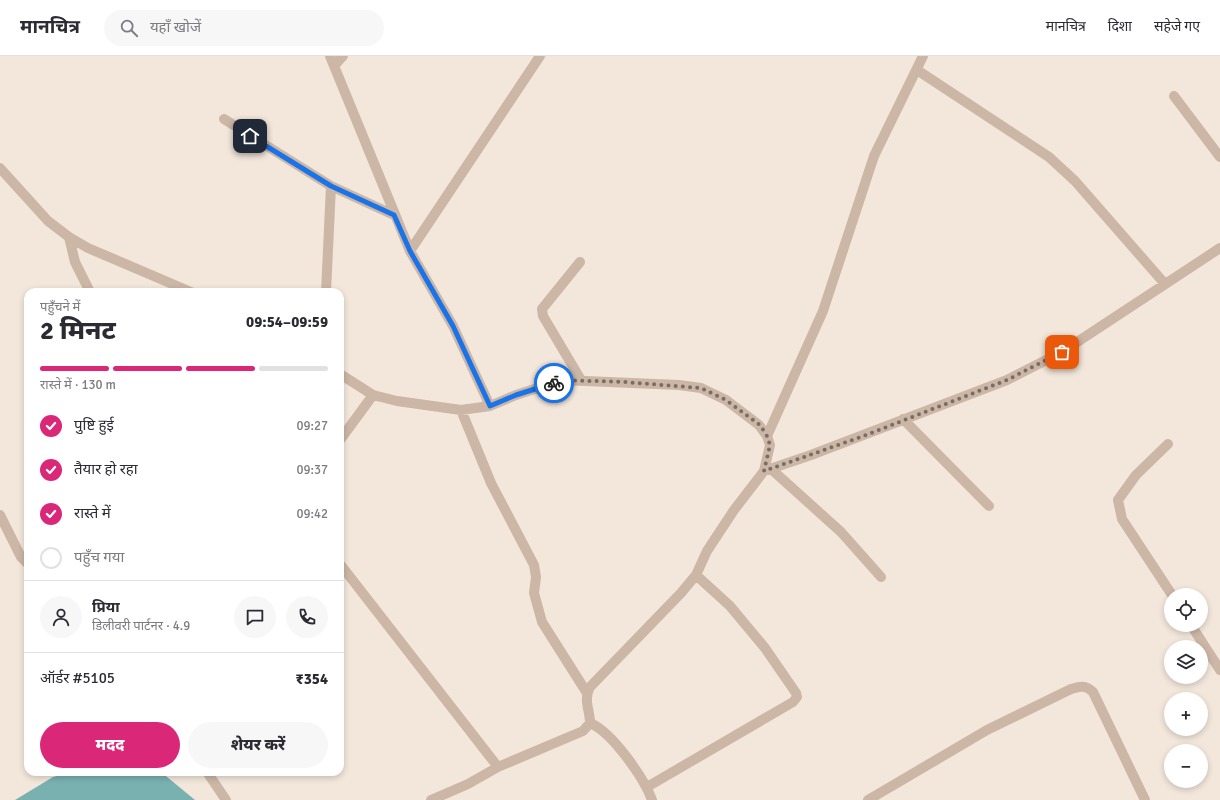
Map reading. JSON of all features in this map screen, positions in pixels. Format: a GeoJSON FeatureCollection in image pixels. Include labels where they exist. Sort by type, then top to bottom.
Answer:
{"type":"FeatureCollection","features":[{"type":"Feature","properties":{"kind":"street"},"geometry":{"type":"LineString","coordinates":[[330,56],[410,251],[453,326],[490,406]]}},
{"type":"Feature","properties":{"kind":"street"},"geometry":{"type":"LineString","coordinates":[[334,66],[343,56]]}},
{"type":"Feature","properties":{"kind":"street"},"geometry":{"type":"LineString","coordinates":[[410,251],[540,56]]}},
{"type":"Feature","properties":{"kind":"street"},"geometry":{"type":"LineString","coordinates":[[767,436],[824,311],[874,156],[923,56]]}},
{"type":"Feature","properties":{"kind":"street"},"geometry":{"type":"LineString","coordinates":[[917,70],[1049,157],[1075,180],[1165,284]]}},
{"type":"Feature","properties":{"kind":"street"},"geometry":{"type":"LineString","coordinates":[[1174,96],[1220,156]]}},
{"type":"Feature","properties":{"kind":"street"},"geometry":{"type":"LineString","coordinates":[[224,119],[331,186],[394,215]]}},
{"type":"Feature","properties":{"kind":"street"},"geometry":{"type":"LineString","coordinates":[[0,168],[48,221],[69,237],[88,248],[182,288]]}},
{"type":"Feature","properties":{"kind":"street"},"geometry":{"type":"LineString","coordinates":[[326,288],[331,186]]}},
{"type":"Feature","properties":{"kind":"street"},"geometry":{"type":"LineString","coordinates":[[69,237],[75,262],[88,288]]}},
{"type":"Feature","properties":{"kind":"street"},"geometry":{"type":"LineString","coordinates":[[586,693],[597,678],[681,594],[696,575],[707,551],[734,510],[767,470],[811,455],[1007,380],[1055,356],[1219,250]]}},
{"type":"Feature","properties":{"kind":"street"},"geometry":{"type":"LineString","coordinates":[[580,262],[542,309],[543,316],[581,380]]}},
{"type":"Feature","properties":{"kind":"street"},"geometry":{"type":"LineString","coordinates":[[344,377],[373,395],[397,401],[461,410],[490,406],[516,395],[562,380],[624,382],[701,388],[726,400],[760,425],[767,436],[770,445],[767,470]]}},
{"type":"Feature","properties":{"kind":"street"},"geometry":{"type":"LineString","coordinates":[[344,435],[373,395]]}},
{"type":"Feature","properties":{"kind":"street"},"geometry":{"type":"LineString","coordinates":[[431,800],[468,784],[498,767],[583,731],[590,723],[586,693],[542,622],[534,593],[536,577],[534,566],[491,483],[461,410]]}},
{"type":"Feature","properties":{"kind":"street"},"geometry":{"type":"LineString","coordinates":[[903,419],[989,506]]}},
{"type":"Feature","properties":{"kind":"street"},"geometry":{"type":"LineString","coordinates":[[1167,588],[1122,519],[1118,500],[1136,475],[1168,444]]}},
{"type":"Feature","properties":{"kind":"street"},"geometry":{"type":"LineString","coordinates":[[767,470],[841,532],[881,578]]}},
{"type":"Feature","properties":{"kind":"street"},"geometry":{"type":"LineString","coordinates":[[0,516],[24,560]]}},
{"type":"Feature","properties":{"kind":"street"},"geometry":{"type":"LineString","coordinates":[[344,569],[498,767]]}},
{"type":"Feature","properties":{"kind":"street"},"geometry":{"type":"LineString","coordinates":[[647,787],[793,702],[797,697],[796,693],[765,648],[730,606],[696,575]]}},
{"type":"Feature","properties":{"kind":"street"},"geometry":{"type":"LineString","coordinates":[[1196,632],[1220,670]]}},
{"type":"Feature","properties":{"kind":"street"},"geometry":{"type":"LineString","coordinates":[[868,800],[987,730],[1071,689],[1082,686],[1087,687],[1093,692],[1144,800]]}},
{"type":"Feature","properties":{"kind":"street"},"geometry":{"type":"LineString","coordinates":[[590,723],[600,727],[613,740],[647,787],[652,800]]}},
{"type":"Feature","properties":{"kind":"street"},"geometry":{"type":"LineString","coordinates":[[210,776],[226,800]]}},
{"type":"Feature","properties":{"kind":"water"},"geometry":{"type":"Polygon","coordinates":[[[166,776],[195,800],[15,800],[53,777],[166,776]]]}},
{"type":"Feature","properties":{"kind":"way so far"},"geometry":{"type":"LineString","coordinates":[[554,383],[562,380],[624,382],[679,385],[701,388],[726,400],[760,425],[767,436],[770,445],[764,471],[861,437],[903,419],[1007,380],[1062,352]]}},
{"type":"Feature","properties":{"kind":"route"},"geometry":{"type":"LineString","coordinates":[[250,136],[331,186],[394,215],[410,251],[453,326],[490,406],[516,395],[554,383]]}}]}
